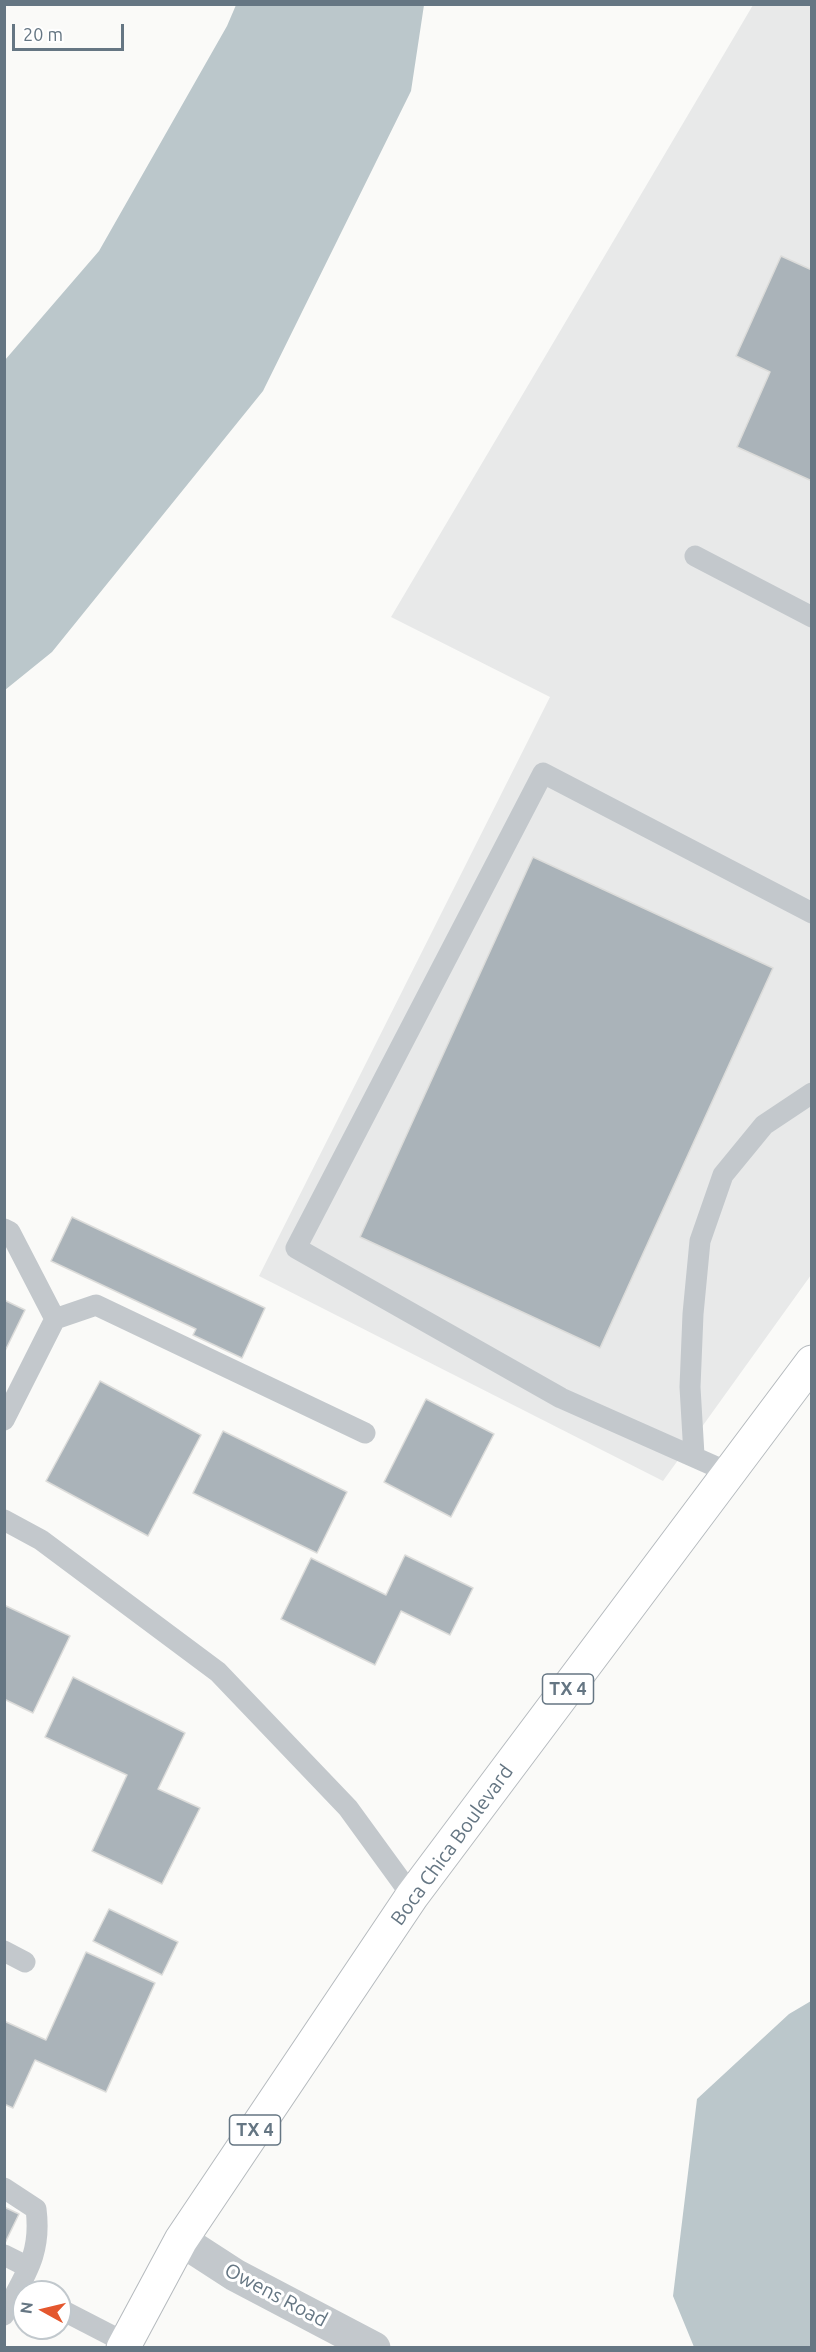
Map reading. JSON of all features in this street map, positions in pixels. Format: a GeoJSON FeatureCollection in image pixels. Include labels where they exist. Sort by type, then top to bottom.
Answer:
{"type":"FeatureCollection","features":[{"type":"Feature","properties":{"kind":"main road","name":"Boca Chica Boulevard"},"geometry":{"type":"LineString","coordinates":[[124,2345],[181,2240],[412,1896],[812,1362]]}},
{"type":"Feature","properties":{"kind":"street","name":"Owens Road"},"geometry":{"type":"LineString","coordinates":[[181,2240],[235,2275],[374,2348]]}},
{"type":"Feature","properties":{"kind":"lane"},"geometry":{"type":"LineString","coordinates":[[695,556],[812,616]]}},
{"type":"Feature","properties":{"kind":"lane"},"geometry":{"type":"LineString","coordinates":[[730,1473],[694,1455],[561,1398],[296,1248],[543,773],[812,913]]}},
{"type":"Feature","properties":{"kind":"lane"},"geometry":{"type":"LineString","coordinates":[[694,1455],[690,1377],[700,1241],[723,1175],[764,1125],[812,1093]]}},
{"type":"Feature","properties":{"kind":"lane"},"geometry":{"type":"LineString","coordinates":[[4,1229],[10,1232],[55,1319]]}},
{"type":"Feature","properties":{"kind":"lane"},"geometry":{"type":"LineString","coordinates":[[4,1420],[55,1319],[96,1305],[365,1433]]}},
{"type":"Feature","properties":{"kind":"lane"},"geometry":{"type":"LineString","coordinates":[[4,1520],[41,1540],[218,1672],[348,1808],[412,1896]]}},
{"type":"Feature","properties":{"kind":"lane"},"geometry":{"type":"LineString","coordinates":[[4,1951],[25,1962]]}},
{"type":"Feature","properties":{"kind":"lane"},"geometry":{"type":"LineString","coordinates":[[4,2188],[36,2209],[39,2233],[36,2251],[28,2267],[25,2280]]}},
{"type":"Feature","properties":{"kind":"lane"},"geometry":{"type":"LineString","coordinates":[[4,2255],[28,2267]]}},
{"type":"Feature","properties":{"kind":"lane"},"geometry":{"type":"LineString","coordinates":[[72,2316],[124,2345]]}},
{"type":"Feature","properties":{"kind":"shaded area"},"geometry":{"type":"Polygon","coordinates":[[[236,5],[424,5],[411,91],[263,391],[52,652],[5,690],[5,360],[99,251],[227,26],[236,5]]]}},
{"type":"Feature","properties":{"kind":"shaded area"},"geometry":{"type":"Polygon","coordinates":[[[753,5],[811,5],[811,1275],[663,1481],[259,1276],[550,697],[391,617],[753,5]]]}},
{"type":"Feature","properties":{"kind":"shaded area"},"geometry":{"type":"Polygon","coordinates":[[[811,2001],[811,2347],[694,2347],[673,2296],[697,2099],[789,2014],[811,2001]]]}},
{"type":"Feature","properties":{"kind":"building"},"geometry":{"type":"Polygon","coordinates":[[[781,256],[812,270],[812,481],[737,447],[770,372],[736,356],[781,256]]]}},
{"type":"Feature","properties":{"kind":"building"},"geometry":{"type":"Polygon","coordinates":[[[533,857],[773,968],[600,1348],[360,1237],[533,857]]]}},
{"type":"Feature","properties":{"kind":"building"},"geometry":{"type":"Polygon","coordinates":[[[72,1217],[265,1308],[242,1358],[193,1335],[196,1329],[51,1261],[72,1217]]]}},
{"type":"Feature","properties":{"kind":"building"},"geometry":{"type":"Polygon","coordinates":[[[4,1300],[25,1310],[5,1351],[4,1351],[4,1300]]]}},
{"type":"Feature","properties":{"kind":"building"},"geometry":{"type":"Polygon","coordinates":[[[100,1381],[201,1435],[148,1536],[46,1481],[100,1381]]]}},
{"type":"Feature","properties":{"kind":"building"},"geometry":{"type":"Polygon","coordinates":[[[426,1399],[494,1434],[451,1517],[384,1482],[426,1399]]]}},
{"type":"Feature","properties":{"kind":"building"},"geometry":{"type":"Polygon","coordinates":[[[223,1431],[347,1492],[317,1553],[193,1493],[223,1431]]]}},
{"type":"Feature","properties":{"kind":"building"},"geometry":{"type":"Polygon","coordinates":[[[405,1555],[473,1588],[450,1635],[401,1611],[375,1665],[281,1619],[311,1558],[386,1595],[405,1555]]]}},
{"type":"Feature","properties":{"kind":"building"},"geometry":{"type":"Polygon","coordinates":[[[4,1605],[70,1636],[33,1713],[4,1699],[4,1605]]]}},
{"type":"Feature","properties":{"kind":"building"},"geometry":{"type":"Polygon","coordinates":[[[73,1677],[185,1733],[158,1789],[200,1808],[162,1884],[92,1851],[127,1775],[45,1737],[73,1677]]]}},
{"type":"Feature","properties":{"kind":"building"},"geometry":{"type":"Polygon","coordinates":[[[109,1909],[178,1942],[162,1975],[93,1941],[109,1909]]]}},
{"type":"Feature","properties":{"kind":"building"},"geometry":{"type":"Polygon","coordinates":[[[86,1952],[155,1983],[106,2092],[35,2060],[13,2108],[4,2104],[4,2021],[46,2040],[86,1952]]]}},
{"type":"Feature","properties":{"kind":"building"},"geometry":{"type":"Polygon","coordinates":[[[4,2207],[19,2214],[4,2245],[4,2207]]]}}]}
